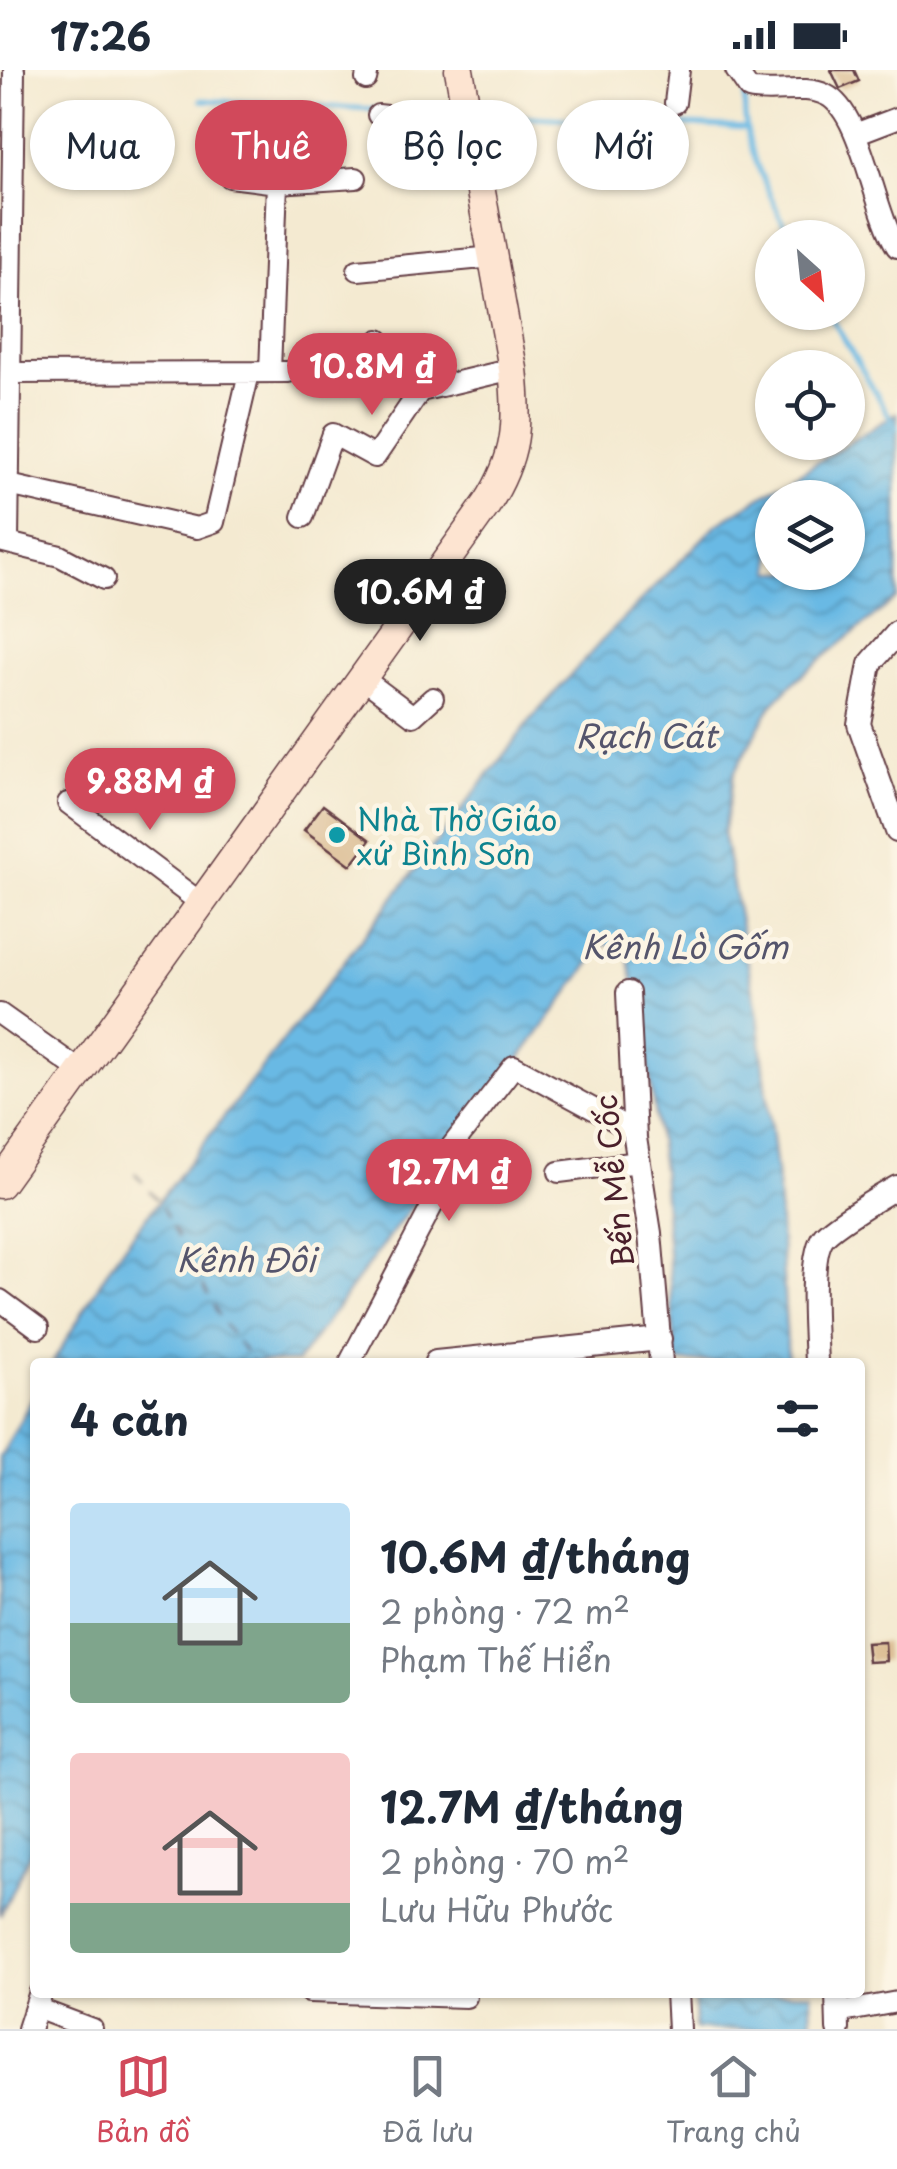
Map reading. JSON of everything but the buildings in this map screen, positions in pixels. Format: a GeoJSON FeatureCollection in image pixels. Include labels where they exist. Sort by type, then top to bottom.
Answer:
{"type":"FeatureCollection","features":[{"type":"Feature","properties":{"kind":"main road"},"geometry":{"type":"LineString","coordinates":[[0,1184],[499,484],[516,438],[518,408],[462,93]]}},
{"type":"Feature","properties":{"kind":"street"},"geometry":{"type":"LineString","coordinates":[[14,70],[6,168],[10,374],[5,429],[9,485],[4,541],[60,556],[104,579]]}},
{"type":"Feature","properties":{"kind":"street"},"geometry":{"type":"LineString","coordinates":[[675,100],[679,70]]}},
{"type":"Feature","properties":{"kind":"street"},"geometry":{"type":"LineString","coordinates":[[736,70],[749,89],[828,95],[836,102],[855,134],[879,212],[897,247]]}},
{"type":"Feature","properties":{"kind":"street"},"geometry":{"type":"LineString","coordinates":[[434,100],[462,93]]}},
{"type":"Feature","properties":{"kind":"street"},"geometry":{"type":"LineString","coordinates":[[855,134],[897,118]]}},
{"type":"Feature","properties":{"kind":"street"},"geometry":{"type":"LineString","coordinates":[[347,179],[356,178]]}},
{"type":"Feature","properties":{"kind":"street"},"geometry":{"type":"LineString","coordinates":[[9,485],[197,528],[214,522],[269,372],[278,190]]}},
{"type":"Feature","properties":{"kind":"street"},"geometry":{"type":"LineString","coordinates":[[358,270],[493,257]]}},
{"type":"Feature","properties":{"kind":"street"},"geometry":{"type":"LineString","coordinates":[[379,340],[374,359],[420,391]]}},
{"type":"Feature","properties":{"kind":"street"},"geometry":{"type":"LineString","coordinates":[[303,517],[333,434],[375,457],[420,391],[513,369]]}},
{"type":"Feature","properties":{"kind":"street"},"geometry":{"type":"LineString","coordinates":[[10,374],[269,372]]}},
{"type":"Feature","properties":{"kind":"street"},"geometry":{"type":"LineString","coordinates":[[897,633],[870,664],[859,724],[897,831]]}},
{"type":"Feature","properties":{"kind":"street"},"geometry":{"type":"LineString","coordinates":[[361,676],[412,716],[433,698]]}},
{"type":"Feature","properties":{"kind":"street"},"geometry":{"type":"LineString","coordinates":[[68,803],[202,904]]}},
{"type":"Feature","properties":{"kind":"street","name":"Bến Mễ Cốc"},"geometry":{"type":"LineString","coordinates":[[628,992],[634,1131],[650,1233],[660,1351]]}},
{"type":"Feature","properties":{"kind":"street"},"geometry":{"type":"LineString","coordinates":[[0,1014],[82,1072]]}},
{"type":"Feature","properties":{"kind":"street"},"geometry":{"type":"LineString","coordinates":[[352,1358],[443,1185],[452,1146],[514,1066],[634,1131]]}},
{"type":"Feature","properties":{"kind":"street"},"geometry":{"type":"LineString","coordinates":[[559,1172],[639,1162]]}},
{"type":"Feature","properties":{"kind":"street"},"geometry":{"type":"LineString","coordinates":[[816,1358],[817,1250],[824,1236],[897,1187]]}},
{"type":"Feature","properties":{"kind":"street"},"geometry":{"type":"LineString","coordinates":[[0,1300],[38,1328]]}},
{"type":"Feature","properties":{"kind":"street"},"geometry":{"type":"LineString","coordinates":[[523,1358],[660,1351]]}},
{"type":"Feature","properties":{"kind":"street"},"geometry":{"type":"LineString","coordinates":[[678,1998],[679,2029]]}},
{"type":"Feature","properties":{"kind":"street"},"geometry":{"type":"LineString","coordinates":[[837,2011],[897,2002]]}},
{"type":"Feature","properties":{"kind":"street"},"geometry":{"type":"LineString","coordinates":[[35,2010],[95,2026]]}},
{"type":"Feature","properties":{"kind":"water"},"geometry":{"type":"Polygon","coordinates":[[[897,413],[897,598],[798,678],[771,706],[734,773],[723,833],[758,1016],[778,1189],[788,1358],[676,1358],[662,1169],[641,1010],[627,954],[605,943],[300,1358],[55,1358],[115,1258],[533,717],[607,635],[716,525],[755,501],[755,590],[865,590],[865,480],[789,480],[821,460],[865,460],[865,433],[897,413]]]}},
{"type":"Feature","properties":{"kind":"water"},"geometry":{"type":"Polygon","coordinates":[[[30,1402],[30,1853],[0,1916],[0,1458],[30,1402]]]}},
{"type":"Feature","properties":{"kind":"water"},"geometry":{"type":"Polygon","coordinates":[[[694,1998],[811,1998],[812,2029],[695,2029],[694,1998]]]}},
{"type":"Feature","properties":{"kind":"waterway"},"geometry":{"type":"LineString","coordinates":[[745,95],[752,150],[782,220]]}},
{"type":"Feature","properties":{"kind":"waterway"},"geometry":{"type":"LineString","coordinates":[[347,108],[367,109]]}},
{"type":"Feature","properties":{"kind":"waterway"},"geometry":{"type":"LineString","coordinates":[[537,117],[746,128]]}},
{"type":"Feature","properties":{"kind":"waterway"},"geometry":{"type":"LineString","coordinates":[[839,330],[897,429]]}},
{"type":"Feature","properties":{"kind":"ferry route"},"geometry":{"type":"LineString","coordinates":[[135,1173],[159,1202],[223,1323],[250,1358]]}},
{"type":"Feature","properties":{"kind":"place","name":"Nhà Thờ Giáo xứ Bình Sơn"},"geometry":{"type":"Point","coordinates":[337,835]}},
{"type":"Feature","properties":{"kind":"water label","name":"Rạch Cát"},"geometry":{"type":"Point","coordinates":[646,735]}},
{"type":"Feature","properties":{"kind":"water label","name":"Kênh Lò Gốm"},"geometry":{"type":"Point","coordinates":[685,946]}},
{"type":"Feature","properties":{"kind":"water label","name":"Kênh Đôi"},"geometry":{"type":"Point","coordinates":[246,1259]}}]}
